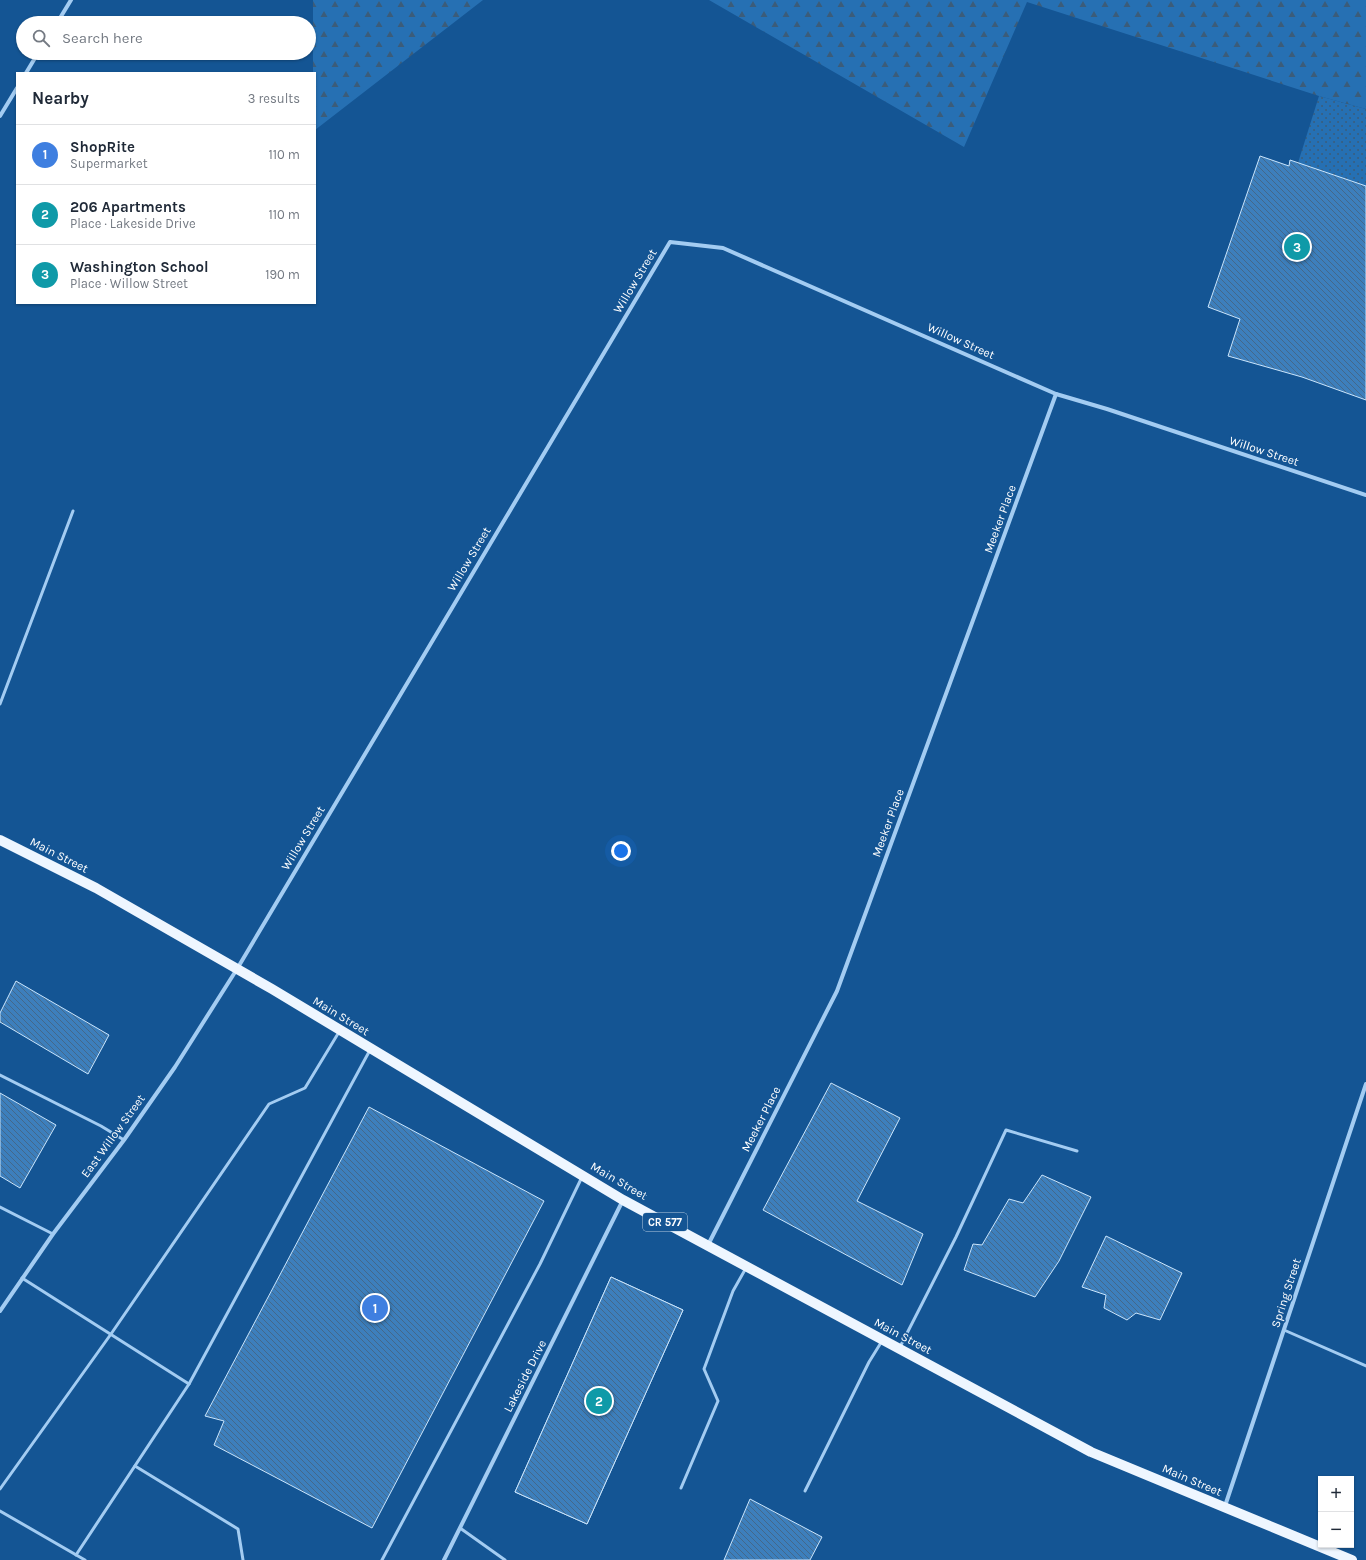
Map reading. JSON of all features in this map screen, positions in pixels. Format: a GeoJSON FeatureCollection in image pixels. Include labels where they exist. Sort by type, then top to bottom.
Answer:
{"type":"FeatureCollection","features":[{"type":"Feature","properties":{"kind":"main road","name":"Main Street"},"geometry":{"type":"LineString","coordinates":[[0,840],[96,888],[237,969],[623,1200],[1091,1452],[1352,1560]]}},
{"type":"Feature","properties":{"kind":"street"},"geometry":{"type":"LineString","coordinates":[[61,16],[71,0]]}},
{"type":"Feature","properties":{"kind":"street"},"geometry":{"type":"LineString","coordinates":[[27,72],[34,60]]}},
{"type":"Feature","properties":{"kind":"street"},"geometry":{"type":"LineString","coordinates":[[0,116],[16,90]]}},
{"type":"Feature","properties":{"kind":"street","name":"Willow Street"},"geometry":{"type":"LineString","coordinates":[[237,969],[670,242],[723,248],[1056,394],[1366,495]]}},
{"type":"Feature","properties":{"kind":"street","name":"Meeker Place"},"geometry":{"type":"LineString","coordinates":[[708,1245],[837,991],[1056,394]]}},
{"type":"Feature","properties":{"kind":"street","name":"East Willow Street"},"geometry":{"type":"LineString","coordinates":[[0,1311],[53,1234],[124,1140],[175,1067],[237,969]]}},
{"type":"Feature","properties":{"kind":"street","name":"Spring Street"},"geometry":{"type":"LineString","coordinates":[[1224,1508],[1366,1084]]}},
{"type":"Feature","properties":{"kind":"street","name":"Lakeside Drive"},"geometry":{"type":"LineString","coordinates":[[444,1560],[623,1200]]}},
{"type":"Feature","properties":{"kind":"lane"},"geometry":{"type":"LineString","coordinates":[[0,704],[73,511]]}},
{"type":"Feature","properties":{"kind":"lane"},"geometry":{"type":"LineString","coordinates":[[0,1489],[111,1334],[269,1104],[306,1088],[340,1031]]}},
{"type":"Feature","properties":{"kind":"lane"},"geometry":{"type":"LineString","coordinates":[[76,1555],[189,1384],[371,1049]]}},
{"type":"Feature","properties":{"kind":"lane"},"geometry":{"type":"LineString","coordinates":[[0,1075],[100,1126],[124,1140]]}},
{"type":"Feature","properties":{"kind":"lane"},"geometry":{"type":"LineString","coordinates":[[900,1349],[956,1237],[1006,1130],[1077,1151]]}},
{"type":"Feature","properties":{"kind":"lane"},"geometry":{"type":"LineString","coordinates":[[382,1560],[540,1264],[583,1176]]}},
{"type":"Feature","properties":{"kind":"lane"},"geometry":{"type":"LineString","coordinates":[[0,1208],[53,1234]]}},
{"type":"Feature","properties":{"kind":"lane"},"geometry":{"type":"LineString","coordinates":[[681,1488],[718,1401],[704,1369],[733,1291],[747,1266]]}},
{"type":"Feature","properties":{"kind":"lane"},"geometry":{"type":"LineString","coordinates":[[22,1278],[189,1384]]}},
{"type":"Feature","properties":{"kind":"lane"},"geometry":{"type":"LineString","coordinates":[[1284,1330],[1366,1366]]}},
{"type":"Feature","properties":{"kind":"lane"},"geometry":{"type":"LineString","coordinates":[[805,1491],[870,1362],[883,1340]]}},
{"type":"Feature","properties":{"kind":"lane"},"geometry":{"type":"LineString","coordinates":[[135,1466],[238,1529],[243,1560]]}},
{"type":"Feature","properties":{"kind":"lane"},"geometry":{"type":"LineString","coordinates":[[0,1511],[85,1560]]}},
{"type":"Feature","properties":{"kind":"lane"},"geometry":{"type":"LineString","coordinates":[[460,1528],[505,1560]]}},
{"type":"Feature","properties":{"kind":"green space"},"geometry":{"type":"Polygon","coordinates":[[[313,0],[483,0],[316,129],[316,72],[313,72],[313,60],[316,60],[316,16],[313,16],[313,0]]]}},
{"type":"Feature","properties":{"kind":"green space"},"geometry":{"type":"Polygon","coordinates":[[[709,0],[1366,0],[1366,109],[1319,96],[1027,2],[964,147],[709,0]]]}},
{"type":"Feature","properties":{"kind":"green space"},"geometry":{"type":"Polygon","coordinates":[[[1319,96],[1366,109],[1366,188],[1297,166],[1319,96]]]}},
{"type":"Feature","properties":{"kind":"building"},"geometry":{"type":"Polygon","coordinates":[[[1260,156],[1289,166],[1290,160],[1366,186],[1366,400],[1302,377],[1228,356],[1240,319],[1208,307],[1260,156]]]}},
{"type":"Feature","properties":{"kind":"building"},"geometry":{"type":"Polygon","coordinates":[[[16,981],[109,1035],[88,1074],[0,1022],[0,1013],[16,981]]]}},
{"type":"Feature","properties":{"kind":"building"},"geometry":{"type":"Polygon","coordinates":[[[831,1083],[900,1118],[857,1201],[923,1234],[902,1285],[763,1210],[831,1083]]]}},
{"type":"Feature","properties":{"kind":"building"},"geometry":{"type":"Polygon","coordinates":[[[0,1093],[56,1125],[20,1188],[0,1176],[0,1093]]]}},
{"type":"Feature","properties":{"kind":"building"},"geometry":{"type":"Polygon","coordinates":[[[369,1107],[544,1201],[372,1528],[214,1445],[224,1421],[205,1416],[369,1107]]]}},
{"type":"Feature","properties":{"kind":"building"},"geometry":{"type":"Polygon","coordinates":[[[1042,1175],[1091,1197],[1059,1261],[1035,1297],[964,1270],[973,1244],[982,1245],[1009,1199],[1023,1203],[1042,1175]]]}},
{"type":"Feature","properties":{"kind":"building"},"geometry":{"type":"Polygon","coordinates":[[[1106,1236],[1182,1273],[1160,1320],[1136,1313],[1127,1320],[1104,1308],[1106,1295],[1082,1287],[1106,1236]]]}},
{"type":"Feature","properties":{"kind":"building"},"geometry":{"type":"Polygon","coordinates":[[[611,1277],[683,1310],[587,1524],[515,1492],[611,1277]]]}},
{"type":"Feature","properties":{"kind":"building"},"geometry":{"type":"Polygon","coordinates":[[[611,1277],[683,1310],[587,1524],[515,1492],[611,1277]]]}},
{"type":"Feature","properties":{"kind":"building"},"geometry":{"type":"Polygon","coordinates":[[[750,1499],[822,1537],[810,1560],[724,1560],[750,1499]]]}},
{"type":"Feature","properties":{"kind":"place","name":"Washington School"},"geometry":{"type":"Point","coordinates":[1297,247]}},
{"type":"Feature","properties":{"kind":"place","name":"ShopRite"},"geometry":{"type":"Point","coordinates":[375,1308]}},
{"type":"Feature","properties":{"kind":"place","name":"206 Apartments"},"geometry":{"type":"Point","coordinates":[599,1401]}}]}
